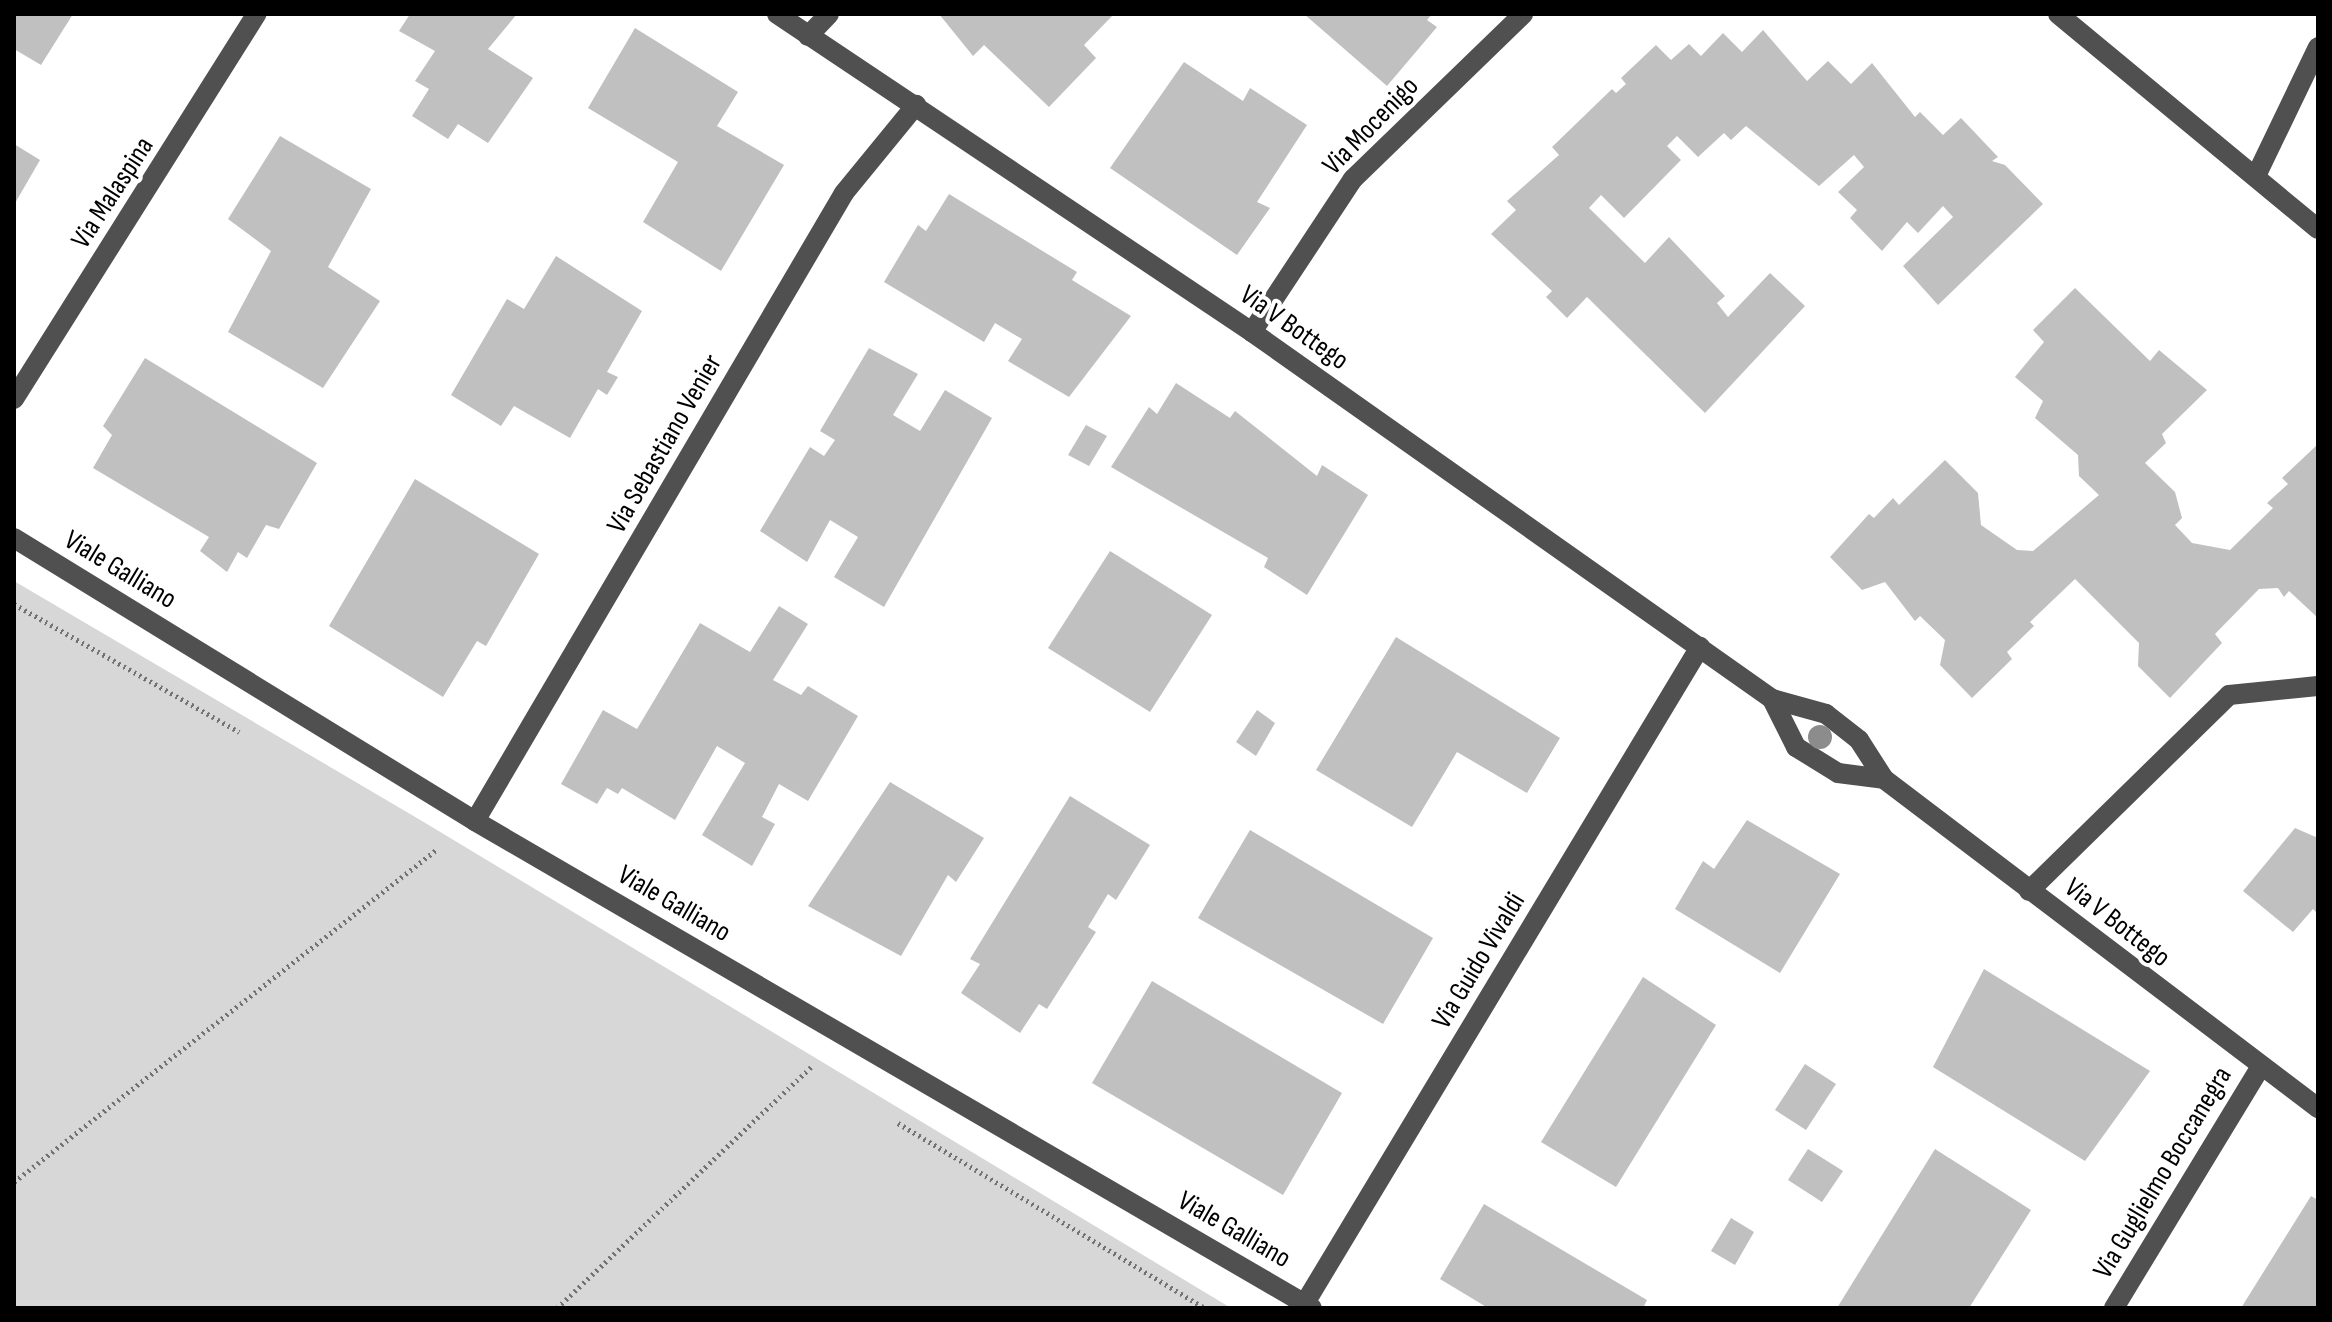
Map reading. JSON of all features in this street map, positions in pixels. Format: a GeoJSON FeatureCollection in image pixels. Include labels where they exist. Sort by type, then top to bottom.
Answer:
{"type":"FeatureCollection","features":[{"type":"Feature","properties":{"kind":"street","name":"Via Malaspina"},"geometry":{"type":"LineString","coordinates":[[14,399],[256,14]]}},
{"type":"Feature","properties":{"kind":"street","name":"Via V Bottego"},"geometry":{"type":"LineString","coordinates":[[777,14],[1252,332],[1772,699],[1826,714],[1859,740],[1884,779],[2260,1068],[2318,1108]]}},
{"type":"Feature","properties":{"kind":"street"},"geometry":{"type":"LineString","coordinates":[[808,36],[829,14]]}},
{"type":"Feature","properties":{"kind":"street","name":"Via Mocenigo"},"geometry":{"type":"LineString","coordinates":[[1252,332],[1353,179],[1523,14]]}},
{"type":"Feature","properties":{"kind":"street"},"geometry":{"type":"LineString","coordinates":[[2058,14],[2318,229]]}},
{"type":"Feature","properties":{"kind":"street"},"geometry":{"type":"LineString","coordinates":[[2256,176],[2318,47]]}},
{"type":"Feature","properties":{"kind":"street","name":"Via Sebastiano Venier"},"geometry":{"type":"LineString","coordinates":[[475,821],[844,193],[916,105]]}},
{"type":"Feature","properties":{"kind":"street","name":"Viale Galliano"},"geometry":{"type":"LineString","coordinates":[[14,538],[475,821],[1309,1306]]}},
{"type":"Feature","properties":{"kind":"street","name":"Via Guido Vivaldi"},"geometry":{"type":"LineString","coordinates":[[1309,1306],[1700,647]]}},
{"type":"Feature","properties":{"kind":"street"},"geometry":{"type":"LineString","coordinates":[[2029,891],[2229,695],[2318,686]]}},
{"type":"Feature","properties":{"kind":"street","name":"Via V Bottego"},"geometry":{"type":"LineString","coordinates":[[1772,699],[1796,747],[1838,773],[1884,779]]}},
{"type":"Feature","properties":{"kind":"street","name":"Via Guglielmo Boccanegra"},"geometry":{"type":"LineString","coordinates":[[2114,1308],[2260,1068]]}},
{"type":"Feature","properties":{"kind":"path"},"geometry":{"type":"LineString","coordinates":[[14,604],[247,737]]}},
{"type":"Feature","properties":{"kind":"path"},"geometry":{"type":"LineString","coordinates":[[14,1182],[440,847],[426,840]]}},
{"type":"Feature","properties":{"kind":"path"},"geometry":{"type":"LineString","coordinates":[[557,1308],[844,1035]]}},
{"type":"Feature","properties":{"kind":"path"},"geometry":{"type":"LineString","coordinates":[[808,1069],[822,1077]]}},
{"type":"Feature","properties":{"kind":"path"},"geometry":{"type":"LineString","coordinates":[[891,1119],[1205,1308]]}},
{"type":"Feature","properties":{"kind":"shaded area"},"geometry":{"type":"Polygon","coordinates":[[[14,581],[422,821],[1231,1308],[14,1308],[14,581]]]}},
{"type":"Feature","properties":{"kind":"building"},"geometry":{"type":"Polygon","coordinates":[[[14,14],[73,14],[41,65],[14,49],[14,14]]]}},
{"type":"Feature","properties":{"kind":"building"},"geometry":{"type":"Polygon","coordinates":[[[410,14],[517,14],[488,49],[533,78],[488,143],[458,124],[448,139],[412,116],[429,89],[415,81],[435,51],[399,31],[410,14]]]}},
{"type":"Feature","properties":{"kind":"building"},"geometry":{"type":"Polygon","coordinates":[[[939,14],[1114,14],[1084,45],[1096,58],[1049,107],[984,45],[973,56],[939,14]]]}},
{"type":"Feature","properties":{"kind":"building"},"geometry":{"type":"Polygon","coordinates":[[[1304,14],[1432,14],[1427,20],[1437,27],[1387,86],[1304,14]]]}},
{"type":"Feature","properties":{"kind":"building"},"geometry":{"type":"Polygon","coordinates":[[[635,28],[738,92],[717,126],[784,165],[721,271],[643,222],[678,162],[588,108],[635,28]]]}},
{"type":"Feature","properties":{"kind":"building"},"geometry":{"type":"Polygon","coordinates":[[[1763,30],[1807,81],[1828,61],[1851,84],[1872,63],[1915,117],[1920,112],[1943,135],[1961,118],[1998,157],[1992,161],[2005,165],[2043,204],[1938,305],[1903,266],[1953,217],[1943,206],[1918,233],[1907,222],[1882,251],[1850,218],[1857,210],[1838,192],[1864,167],[1854,155],[1819,186],[1746,126],[1731,140],[1724,133],[1698,157],[1677,136],[1667,146],[1681,160],[1624,218],[1601,195],[1589,208],[1645,263],[1669,237],[1725,296],[1717,303],[1728,317],[1770,273],[1805,306],[1705,413],[1587,297],[1567,318],[1546,297],[1552,291],[1491,234],[1516,210],[1507,201],[1559,155],[1552,147],[1612,89],[1616,93],[1626,84],[1621,78],[1656,45],[1671,60],[1689,44],[1701,56],[1723,33],[1742,52],[1763,30]]]}},
{"type":"Feature","properties":{"kind":"building"},"geometry":{"type":"Polygon","coordinates":[[[1184,62],[1243,101],[1250,88],[1307,125],[1257,202],[1270,208],[1237,255],[1110,168],[1184,62]]]}},
{"type":"Feature","properties":{"kind":"building"},"geometry":{"type":"Polygon","coordinates":[[[280,136],[371,189],[328,267],[380,301],[323,388],[228,332],[271,251],[228,219],[280,136]]]}},
{"type":"Feature","properties":{"kind":"building"},"geometry":{"type":"Polygon","coordinates":[[[14,144],[40,160],[14,205],[14,144]]]}},
{"type":"Feature","properties":{"kind":"building"},"geometry":{"type":"Polygon","coordinates":[[[949,194],[1077,272],[1072,280],[1131,316],[1069,397],[1008,361],[1022,339],[995,323],[984,342],[884,282],[918,225],[926,231],[949,194]]]}},
{"type":"Feature","properties":{"kind":"building"},"geometry":{"type":"Polygon","coordinates":[[[556,256],[642,311],[607,372],[618,377],[607,395],[598,389],[570,438],[514,406],[501,426],[451,395],[507,299],[524,309],[556,256]]]}},
{"type":"Feature","properties":{"kind":"building"},"geometry":{"type":"Polygon","coordinates":[[[2075,288],[2150,361],[2159,350],[2207,390],[2162,434],[2166,443],[2145,463],[2175,492],[2182,518],[2175,525],[2192,543],[2230,550],[2273,508],[2267,503],[2288,484],[2282,478],[2318,444],[2318,618],[2289,591],[2284,597],[2278,588],[2259,589],[2215,634],[2222,643],[2170,698],[2138,666],[2139,643],[2075,579],[2030,622],[2034,626],[2007,652],[2012,659],[1972,698],[1940,665],[1945,640],[1920,616],[1915,621],[1885,582],[1862,590],[1830,557],[1869,514],[1874,518],[1893,498],[1899,505],[1945,460],[1978,493],[1981,525],[2017,550],[2033,551],[2099,495],[2079,476],[2078,455],[2035,418],[2043,401],[2015,377],[2044,342],[2033,330],[2075,288]]]}},
{"type":"Feature","properties":{"kind":"building"},"geometry":{"type":"Polygon","coordinates":[[[869,348],[918,374],[893,415],[920,431],[945,390],[992,418],[884,607],[834,577],[858,537],[830,520],[807,562],[760,531],[810,447],[824,456],[835,440],[820,431],[869,348]]]}},
{"type":"Feature","properties":{"kind":"building"},"geometry":{"type":"Polygon","coordinates":[[[145,358],[317,463],[279,529],[266,525],[247,558],[238,552],[227,572],[200,551],[209,537],[93,468],[112,435],[103,426],[145,358]]]}},
{"type":"Feature","properties":{"kind":"building"},"geometry":{"type":"Polygon","coordinates":[[[1176,383],[1230,418],[1235,411],[1317,476],[1322,465],[1368,495],[1307,595],[1264,567],[1268,558],[1111,467],[1149,407],[1157,414],[1176,383]]]}},
{"type":"Feature","properties":{"kind":"building"},"geometry":{"type":"Polygon","coordinates":[[[1086,425],[1107,436],[1089,466],[1068,455],[1086,425]]]}},
{"type":"Feature","properties":{"kind":"building"},"geometry":{"type":"Polygon","coordinates":[[[415,479],[539,554],[486,646],[477,641],[443,697],[329,626],[415,479]]]}},
{"type":"Feature","properties":{"kind":"building"},"geometry":{"type":"Polygon","coordinates":[[[1110,551],[1212,615],[1150,712],[1048,648],[1110,551]]]}},
{"type":"Feature","properties":{"kind":"building"},"geometry":{"type":"Polygon","coordinates":[[[779,606],[808,624],[773,680],[801,695],[808,686],[858,716],[808,801],[779,784],[762,817],[775,824],[752,866],[702,835],[745,763],[717,746],[675,820],[622,788],[618,794],[607,788],[597,804],[561,784],[603,710],[637,729],[700,623],[750,652],[779,606]]]}},
{"type":"Feature","properties":{"kind":"building"},"geometry":{"type":"Polygon","coordinates":[[[1396,637],[1560,738],[1527,793],[1457,752],[1412,827],[1316,770],[1396,637]]]}},
{"type":"Feature","properties":{"kind":"building"},"geometry":{"type":"Polygon","coordinates":[[[1257,710],[1275,723],[1256,756],[1236,742],[1257,710]]]}},
{"type":"Feature","properties":{"kind":"building"},"geometry":{"type":"Polygon","coordinates":[[[890,782],[984,838],[956,882],[948,875],[901,956],[808,906],[890,782]]]}},
{"type":"Feature","properties":{"kind":"building"},"geometry":{"type":"Polygon","coordinates":[[[1070,796],[1150,845],[1116,900],[1108,894],[1088,927],[1096,932],[1047,1009],[1039,1004],[1020,1033],[961,993],[980,964],[970,959],[1070,796]]]}},
{"type":"Feature","properties":{"kind":"building"},"geometry":{"type":"Polygon","coordinates":[[[1747,820],[1840,874],[1780,973],[1675,909],[1703,861],[1714,869],[1747,820]]]}},
{"type":"Feature","properties":{"kind":"building"},"geometry":{"type":"Polygon","coordinates":[[[2295,828],[2318,838],[2318,914],[2313,909],[2293,932],[2243,891],[2295,828]]]}},
{"type":"Feature","properties":{"kind":"building"},"geometry":{"type":"Polygon","coordinates":[[[1250,830],[1433,938],[1383,1024],[1198,918],[1250,830]]]}},
{"type":"Feature","properties":{"kind":"building"},"geometry":{"type":"Polygon","coordinates":[[[1984,969],[2150,1071],[2085,1161],[1933,1067],[1984,969]]]}},
{"type":"Feature","properties":{"kind":"building"},"geometry":{"type":"Polygon","coordinates":[[[1643,977],[1716,1025],[1616,1187],[1541,1142],[1643,977]]]}},
{"type":"Feature","properties":{"kind":"building"},"geometry":{"type":"Polygon","coordinates":[[[1152,981],[1342,1093],[1283,1195],[1092,1083],[1152,981]]]}},
{"type":"Feature","properties":{"kind":"building"},"geometry":{"type":"Polygon","coordinates":[[[1805,1064],[1836,1084],[1806,1130],[1775,1110],[1805,1064]]]}},
{"type":"Feature","properties":{"kind":"building"},"geometry":{"type":"Polygon","coordinates":[[[1808,1149],[1843,1171],[1822,1202],[1788,1180],[1808,1149]]]}},
{"type":"Feature","properties":{"kind":"building"},"geometry":{"type":"Polygon","coordinates":[[[1935,1149],[2031,1210],[1969,1308],[1837,1308],[1935,1149]]]}},
{"type":"Feature","properties":{"kind":"building"},"geometry":{"type":"Polygon","coordinates":[[[2311,1196],[2318,1200],[2318,1308],[2241,1308],[2311,1196]]]}},
{"type":"Feature","properties":{"kind":"building"},"geometry":{"type":"Polygon","coordinates":[[[1484,1204],[1647,1300],[1643,1308],[1488,1308],[1440,1279],[1484,1204]]]}},
{"type":"Feature","properties":{"kind":"building"},"geometry":{"type":"Polygon","coordinates":[[[1731,1218],[1754,1232],[1735,1265],[1711,1251],[1731,1218]]]}}]}
